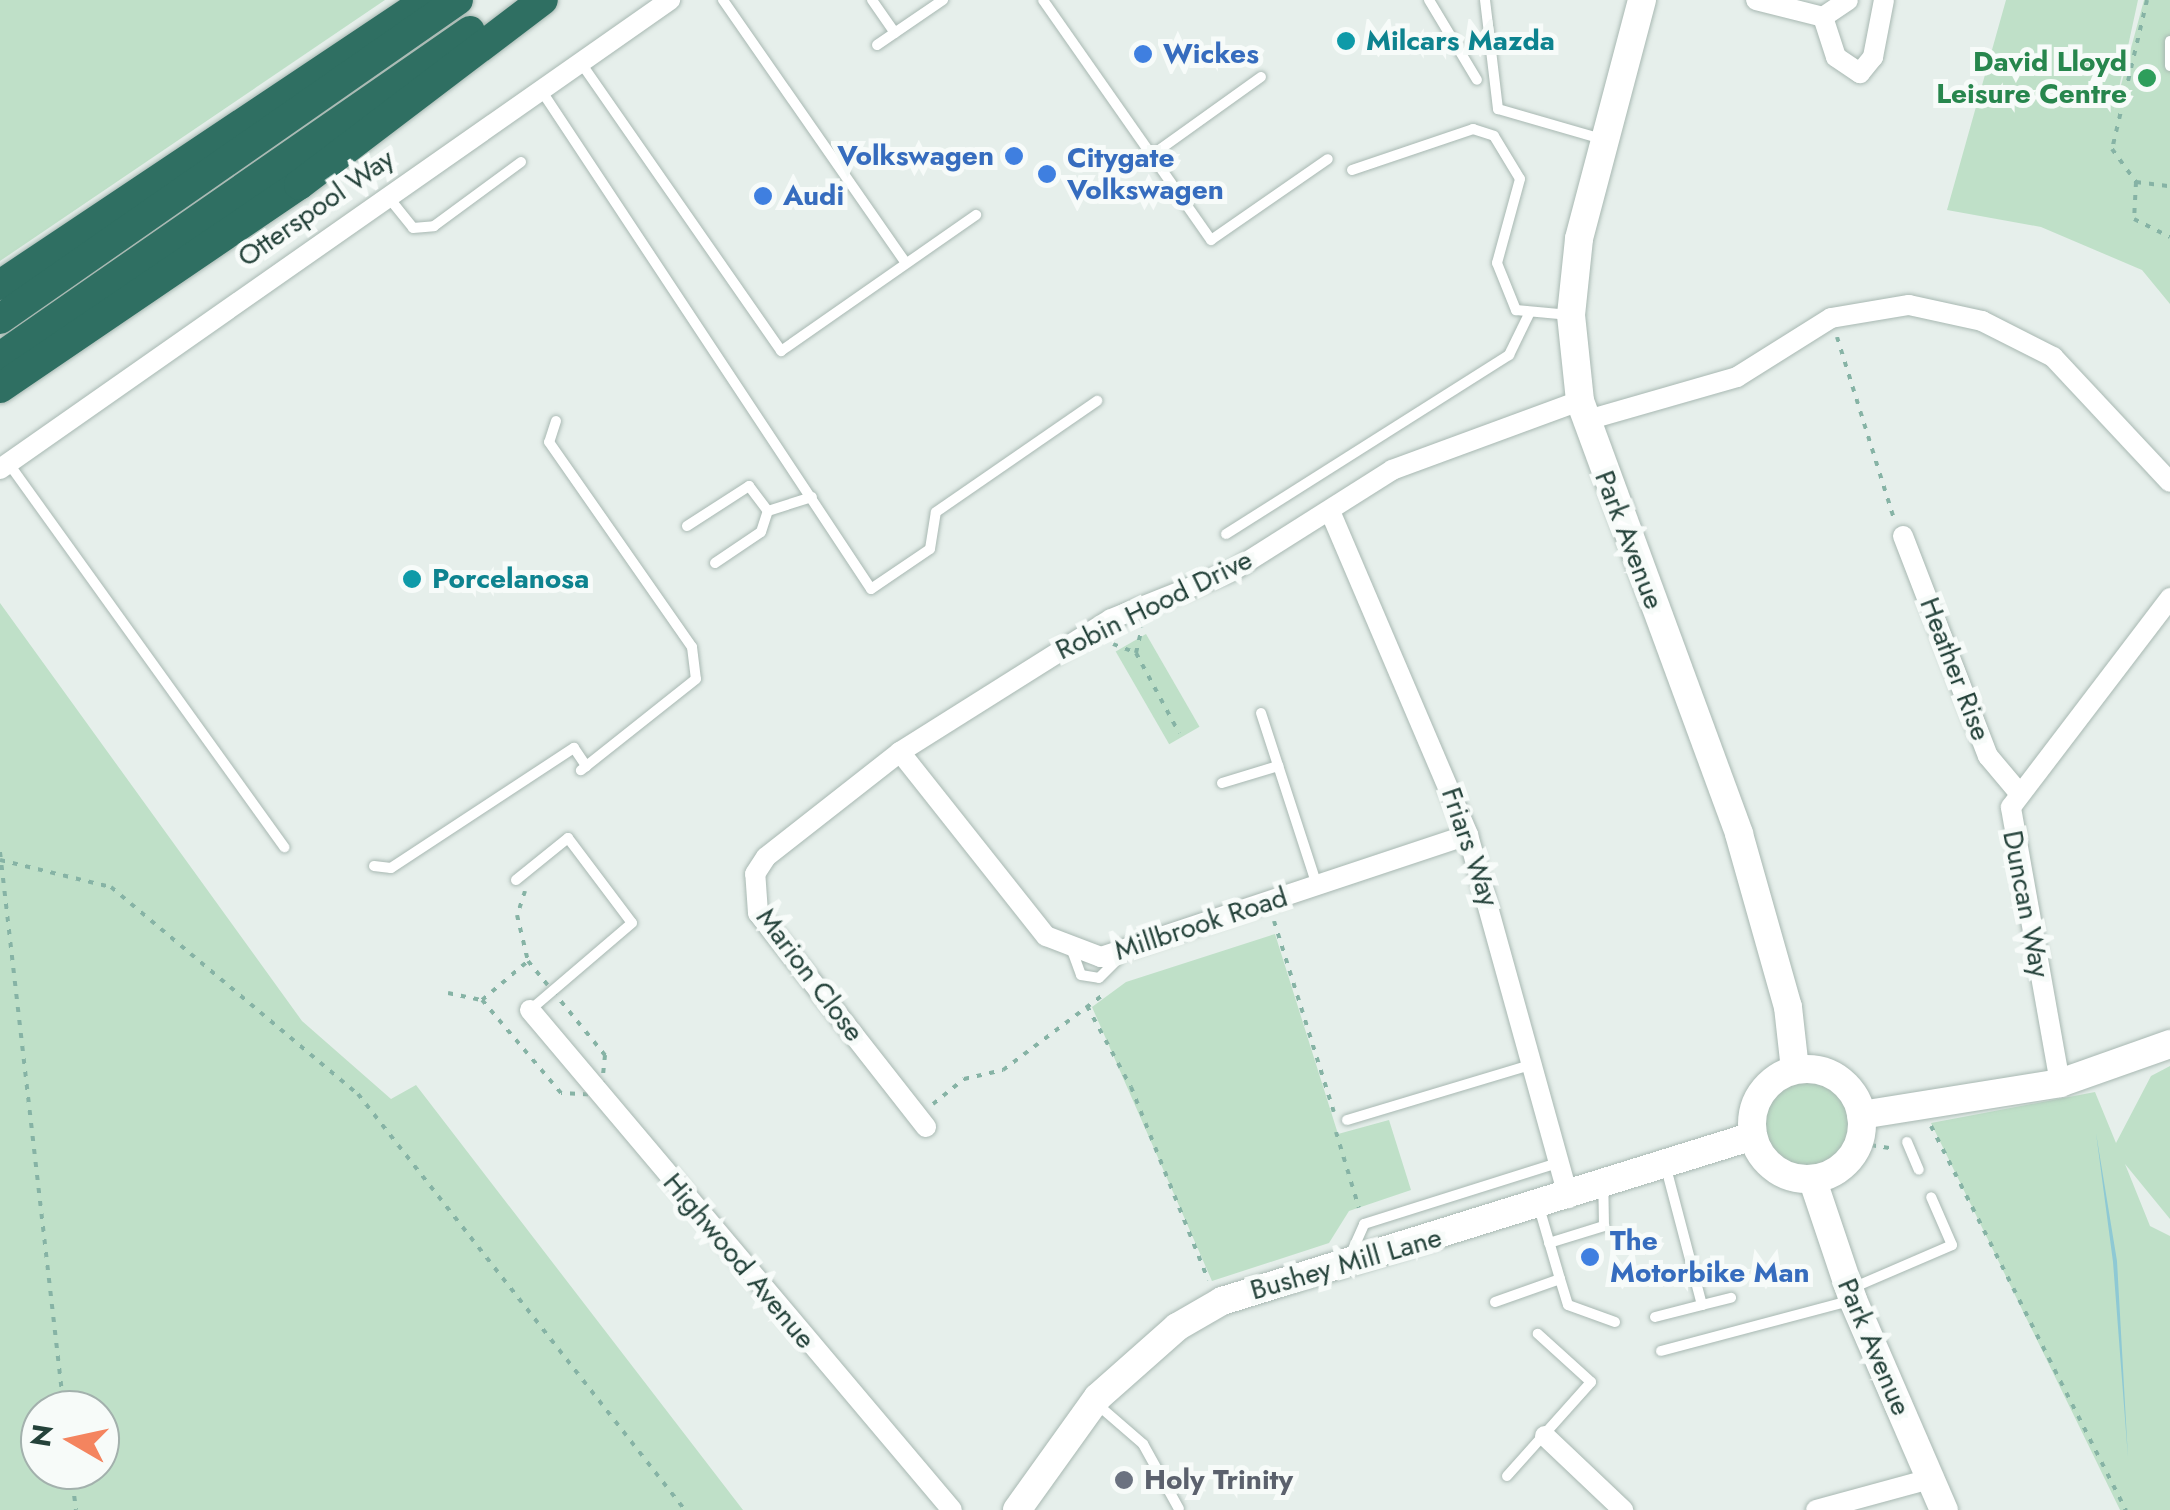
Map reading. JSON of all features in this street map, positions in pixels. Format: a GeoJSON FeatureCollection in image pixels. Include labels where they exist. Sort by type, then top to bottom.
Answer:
{"type":"FeatureCollection","features":[{"type":"Feature","properties":{"kind":"highway"},"geometry":{"type":"LineString","coordinates":[[0,285],[427,0]]}},
{"type":"Feature","properties":{"kind":"highway"},"geometry":{"type":"LineString","coordinates":[[0,319],[458,0]]}},
{"type":"Feature","properties":{"kind":"highway","name":"Otterspool Way"},"geometry":{"type":"LineString","coordinates":[[0,357],[515,0]]}},
{"type":"Feature","properties":{"kind":"highway"},"geometry":{"type":"LineString","coordinates":[[0,388],[298,186],[543,0]]}},
{"type":"Feature","properties":{"kind":"street","name":"Otterspool Way"},"geometry":{"type":"LineString","coordinates":[[4,466],[670,0]]}},
{"type":"Feature","properties":{"kind":"street","name":"Park Avenue"},"geometry":{"type":"LineString","coordinates":[[1642,0],[1604,140],[1571,316],[1582,411],[1745,852],[1788,1007],[1795,1069]]}},
{"type":"Feature","properties":{"kind":"street"},"geometry":{"type":"LineString","coordinates":[[1756,0],[1824,17],[1848,0]]}},
{"type":"Feature","properties":{"kind":"street"},"geometry":{"type":"LineString","coordinates":[[1824,17],[1836,57],[1860,73],[1873,57],[1884,0]]}},
{"type":"Feature","properties":{"kind":"street"},"geometry":{"type":"LineString","coordinates":[[1582,411],[1738,377],[1832,318],[1921,306],[2020,338],[2087,387],[2170,482]]}},
{"type":"Feature","properties":{"kind":"street","name":"Robin Hood Drive"},"geometry":{"type":"LineString","coordinates":[[900,752],[1086,634],[1234,570],[1392,470],[1582,411]]}},
{"type":"Feature","properties":{"kind":"street","name":"Friars Way"},"geometry":{"type":"LineString","coordinates":[[1330,511],[1468,834],[1535,1064],[1569,1198]]}},
{"type":"Feature","properties":{"kind":"street","name":"Heather Rise"},"geometry":{"type":"LineString","coordinates":[[1903,536],[1988,756],[2020,794]]}},
{"type":"Feature","properties":{"kind":"street","name":"Duncan Way"},"geometry":{"type":"LineString","coordinates":[[2060,1083],[2008,822],[2020,794],[2170,598]]}},
{"type":"Feature","properties":{"kind":"street","name":"Millbrook Road"},"geometry":{"type":"LineString","coordinates":[[900,752],[1046,936],[1073,953],[1124,953],[1468,834]]}},
{"type":"Feature","properties":{"kind":"street","name":"Marion Close"},"geometry":{"type":"LineString","coordinates":[[900,752],[766,856],[752,894],[922,1122]]}},
{"type":"Feature","properties":{"kind":"street","name":"Highwood Avenue"},"geometry":{"type":"LineString","coordinates":[[530,1010],[952,1510]]}},
{"type":"Feature","properties":{"kind":"street"},"geometry":{"type":"LineString","coordinates":[[1860,1129],[1837,1077],[1795,1069],[1757,1099],[1753,1136],[1780,1172],[1813,1180],[1860,1129],[1922,1109],[2060,1083],[2170,1044]]}},
{"type":"Feature","properties":{"kind":"street","name":"Bushey Mill Lane"},"geometry":{"type":"LineString","coordinates":[[1017,1510],[1094,1402],[1153,1346],[1217,1304],[1603,1188],[1753,1136]]}},
{"type":"Feature","properties":{"kind":"street","name":"Park Avenue"},"geometry":{"type":"LineString","coordinates":[[1813,1180],[1851,1295],[1944,1510]]}},
{"type":"Feature","properties":{"kind":"street"},"geometry":{"type":"LineString","coordinates":[[1545,1436],[1624,1510]]}},
{"type":"Feature","properties":{"kind":"street"},"geometry":{"type":"LineString","coordinates":[[1816,1510],[1930,1479]]}},
{"type":"Feature","properties":{"kind":"lane"},"geometry":{"type":"LineString","coordinates":[[723,0],[905,262]]}},
{"type":"Feature","properties":{"kind":"lane"},"geometry":{"type":"LineString","coordinates":[[872,0],[895,33]]}},
{"type":"Feature","properties":{"kind":"lane"},"geometry":{"type":"LineString","coordinates":[[877,45],[943,0]]}},
{"type":"Feature","properties":{"kind":"lane"},"geometry":{"type":"LineString","coordinates":[[1043,0],[1211,240],[1328,159]]}},
{"type":"Feature","properties":{"kind":"lane"},"geometry":{"type":"LineString","coordinates":[[1430,0],[1477,80]]}},
{"type":"Feature","properties":{"kind":"lane"},"geometry":{"type":"LineString","coordinates":[[1485,0],[1498,109],[1604,140]]}},
{"type":"Feature","properties":{"kind":"lane"},"geometry":{"type":"LineString","coordinates":[[2170,40],[2170,66]]}},
{"type":"Feature","properties":{"kind":"lane"},"geometry":{"type":"LineString","coordinates":[[580,63],[780,350],[976,216]]}},
{"type":"Feature","properties":{"kind":"lane"},"geometry":{"type":"LineString","coordinates":[[1152,154],[1261,77]]}},
{"type":"Feature","properties":{"kind":"lane"},"geometry":{"type":"LineString","coordinates":[[541,90],[871,590],[930,550],[936,512],[1097,401]]}},
{"type":"Feature","properties":{"kind":"lane"},"geometry":{"type":"LineString","coordinates":[[1352,170],[1473,129],[1494,136],[1520,179],[1498,263],[1516,310],[1571,316]]}},
{"type":"Feature","properties":{"kind":"lane"},"geometry":{"type":"LineString","coordinates":[[388,197],[413,228],[434,226],[520,162]]}},
{"type":"Feature","properties":{"kind":"lane"},"geometry":{"type":"LineString","coordinates":[[1226,534],[1510,355],[1530,314]]}},
{"type":"Feature","properties":{"kind":"lane"},"geometry":{"type":"LineString","coordinates":[[374,866],[391,868],[574,748],[584,768],[696,679],[692,646],[549,442],[556,420]]}},
{"type":"Feature","properties":{"kind":"lane"},"geometry":{"type":"LineString","coordinates":[[4,466],[284,847]]}},
{"type":"Feature","properties":{"kind":"lane"},"geometry":{"type":"LineString","coordinates":[[686,526],[749,486],[768,510]]}},
{"type":"Feature","properties":{"kind":"lane"},"geometry":{"type":"LineString","coordinates":[[768,510],[812,497]]}},
{"type":"Feature","properties":{"kind":"lane"},"geometry":{"type":"LineString","coordinates":[[715,563],[761,532],[768,510]]}},
{"type":"Feature","properties":{"kind":"lane"},"geometry":{"type":"LineString","coordinates":[[1261,713],[1317,885]]}},
{"type":"Feature","properties":{"kind":"lane"},"geometry":{"type":"LineString","coordinates":[[1222,783],[1278,766]]}},
{"type":"Feature","properties":{"kind":"lane"},"geometry":{"type":"LineString","coordinates":[[516,880],[568,838],[632,923],[530,1010]]}},
{"type":"Feature","properties":{"kind":"lane"},"geometry":{"type":"LineString","coordinates":[[1347,1120],[1535,1064]]}},
{"type":"Feature","properties":{"kind":"lane"},"geometry":{"type":"LineString","coordinates":[[1909,1147],[1920,1170]]}},
{"type":"Feature","properties":{"kind":"lane"},"geometry":{"type":"LineString","coordinates":[[1349,1262],[1364,1224],[1558,1163]]}},
{"type":"Feature","properties":{"kind":"lane"},"geometry":{"type":"LineString","coordinates":[[1666,1168],[1702,1305]]}},
{"type":"Feature","properties":{"kind":"lane"},"geometry":{"type":"LineString","coordinates":[[1549,1243],[1604,1226],[1603,1188]]}},
{"type":"Feature","properties":{"kind":"lane"},"geometry":{"type":"LineString","coordinates":[[1661,1351],[1851,1295],[1952,1245],[1931,1198]]}},
{"type":"Feature","properties":{"kind":"lane"},"geometry":{"type":"LineString","coordinates":[[1538,1206],[1568,1305],[1615,1322]]}},
{"type":"Feature","properties":{"kind":"lane"},"geometry":{"type":"LineString","coordinates":[[1495,1302],[1560,1279]]}},
{"type":"Feature","properties":{"kind":"lane"},"geometry":{"type":"LineString","coordinates":[[1655,1317],[1732,1298]]}},
{"type":"Feature","properties":{"kind":"lane"},"geometry":{"type":"LineString","coordinates":[[1507,1476],[1591,1382],[1538,1334]]}},
{"type":"Feature","properties":{"kind":"lane"},"geometry":{"type":"LineString","coordinates":[[1094,1402],[1144,1444],[1179,1509]]}},
{"type":"Feature","properties":{"kind":"path"},"geometry":{"type":"LineString","coordinates":[[2146,0],[2112,149],[2136,182],[2134,219],[2170,237]]}},
{"type":"Feature","properties":{"kind":"path"},"geometry":{"type":"LineString","coordinates":[[2136,182],[2170,186]]}},
{"type":"Feature","properties":{"kind":"path"},"geometry":{"type":"LineString","coordinates":[[1832,318],[1903,536]]}},
{"type":"Feature","properties":{"kind":"path"},"geometry":{"type":"LineString","coordinates":[[1086,634],[1136,653],[1178,733]]}},
{"type":"Feature","properties":{"kind":"path"},"geometry":{"type":"LineString","coordinates":[[62,1390],[0,857],[110,887],[358,1094],[685,1510]]}},
{"type":"Feature","properties":{"kind":"path"},"geometry":{"type":"LineString","coordinates":[[516,880],[526,892],[517,915],[528,961]]}},
{"type":"Feature","properties":{"kind":"path"},"geometry":{"type":"LineString","coordinates":[[1268,902],[1364,1224]]}},
{"type":"Feature","properties":{"kind":"path"},"geometry":{"type":"LineString","coordinates":[[922,1122],[964,1078],[1003,1070],[1111,989]]}},
{"type":"Feature","properties":{"kind":"path"},"geometry":{"type":"LineString","coordinates":[[448,993],[482,1000]]}},
{"type":"Feature","properties":{"kind":"path"},"geometry":{"type":"LineString","coordinates":[[1087,1006],[1130,1087],[1217,1304]]}},
{"type":"Feature","properties":{"kind":"path"},"geometry":{"type":"LineString","coordinates":[[1922,1109],[2126,1510]]}},
{"type":"Feature","properties":{"kind":"path"},"geometry":{"type":"LineString","coordinates":[[1860,1129],[1909,1147]]}},
{"type":"Feature","properties":{"kind":"green space"},"geometry":{"type":"Polygon","coordinates":[[[0,0],[385,0],[0,261],[0,0]]]}},
{"type":"Feature","properties":{"kind":"green space"},"geometry":{"type":"Polygon","coordinates":[[[2006,0],[2138,0],[2114,111],[2144,0],[2170,0],[2170,304],[2142,270],[2041,227],[1947,210],[2006,0]]]}},
{"type":"Feature","properties":{"kind":"green space"},"geometry":{"type":"Polygon","coordinates":[[[0,603],[302,1021],[391,1099],[416,1085],[743,1510],[0,1510],[0,603]]]}},
{"type":"Feature","properties":{"kind":"green space"},"geometry":{"type":"Polygon","coordinates":[[[1146,634],[1200,727],[1169,744],[1116,652],[1146,634]]]}},
{"type":"Feature","properties":{"kind":"green space"},"geometry":{"type":"Polygon","coordinates":[[[1275,934],[1338,1134],[1389,1120],[1411,1190],[1349,1211],[1329,1243],[1212,1281],[1092,1007],[1126,982],[1275,934]]]}},
{"type":"Feature","properties":{"kind":"green space"},"geometry":{"type":"Polygon","coordinates":[[[2170,1066],[2170,1219],[2125,1164],[2150,1226],[2170,1236],[2170,1510],[2120,1510],[1931,1123],[2095,1092],[2116,1143],[2151,1076],[2170,1066]]]}},
{"type":"Feature","properties":{"kind":"green space"},"geometry":{"type":"Polygon","coordinates":[[[1807,1083],[1837,1096],[1850,1126],[1837,1156],[1807,1169],[1777,1156],[1764,1126],[1777,1096],[1807,1083]]]}},
{"type":"Feature","properties":{"kind":"water"},"geometry":{"type":"Polygon","coordinates":[[[2096,1133],[2117,1261],[2128,1458],[2113,1262],[2096,1133]]]}},
{"type":"Feature","properties":{"kind":"place","name":"Milcars Mazda"},"geometry":{"type":"Point","coordinates":[1346,41]}},
{"type":"Feature","properties":{"kind":"place","name":"Wickes"},"geometry":{"type":"Point","coordinates":[1143,54]}},
{"type":"Feature","properties":{"kind":"place","name":"David Lloyd Leisure Centre"},"geometry":{"type":"Point","coordinates":[2147,78]}},
{"type":"Feature","properties":{"kind":"place","name":"Volkswagen"},"geometry":{"type":"Point","coordinates":[1014,156]}},
{"type":"Feature","properties":{"kind":"place","name":"Citygate Volkswagen"},"geometry":{"type":"Point","coordinates":[1047,174]}},
{"type":"Feature","properties":{"kind":"place","name":"Audi"},"geometry":{"type":"Point","coordinates":[763,196]}},
{"type":"Feature","properties":{"kind":"place","name":"Porcelanosa"},"geometry":{"type":"Point","coordinates":[412,579]}},
{"type":"Feature","properties":{"kind":"place","name":"The Motorbike Man"},"geometry":{"type":"Point","coordinates":[1590,1257]}},
{"type":"Feature","properties":{"kind":"place","name":"Holy Trinity"},"geometry":{"type":"Point","coordinates":[1124,1480]}}]}
